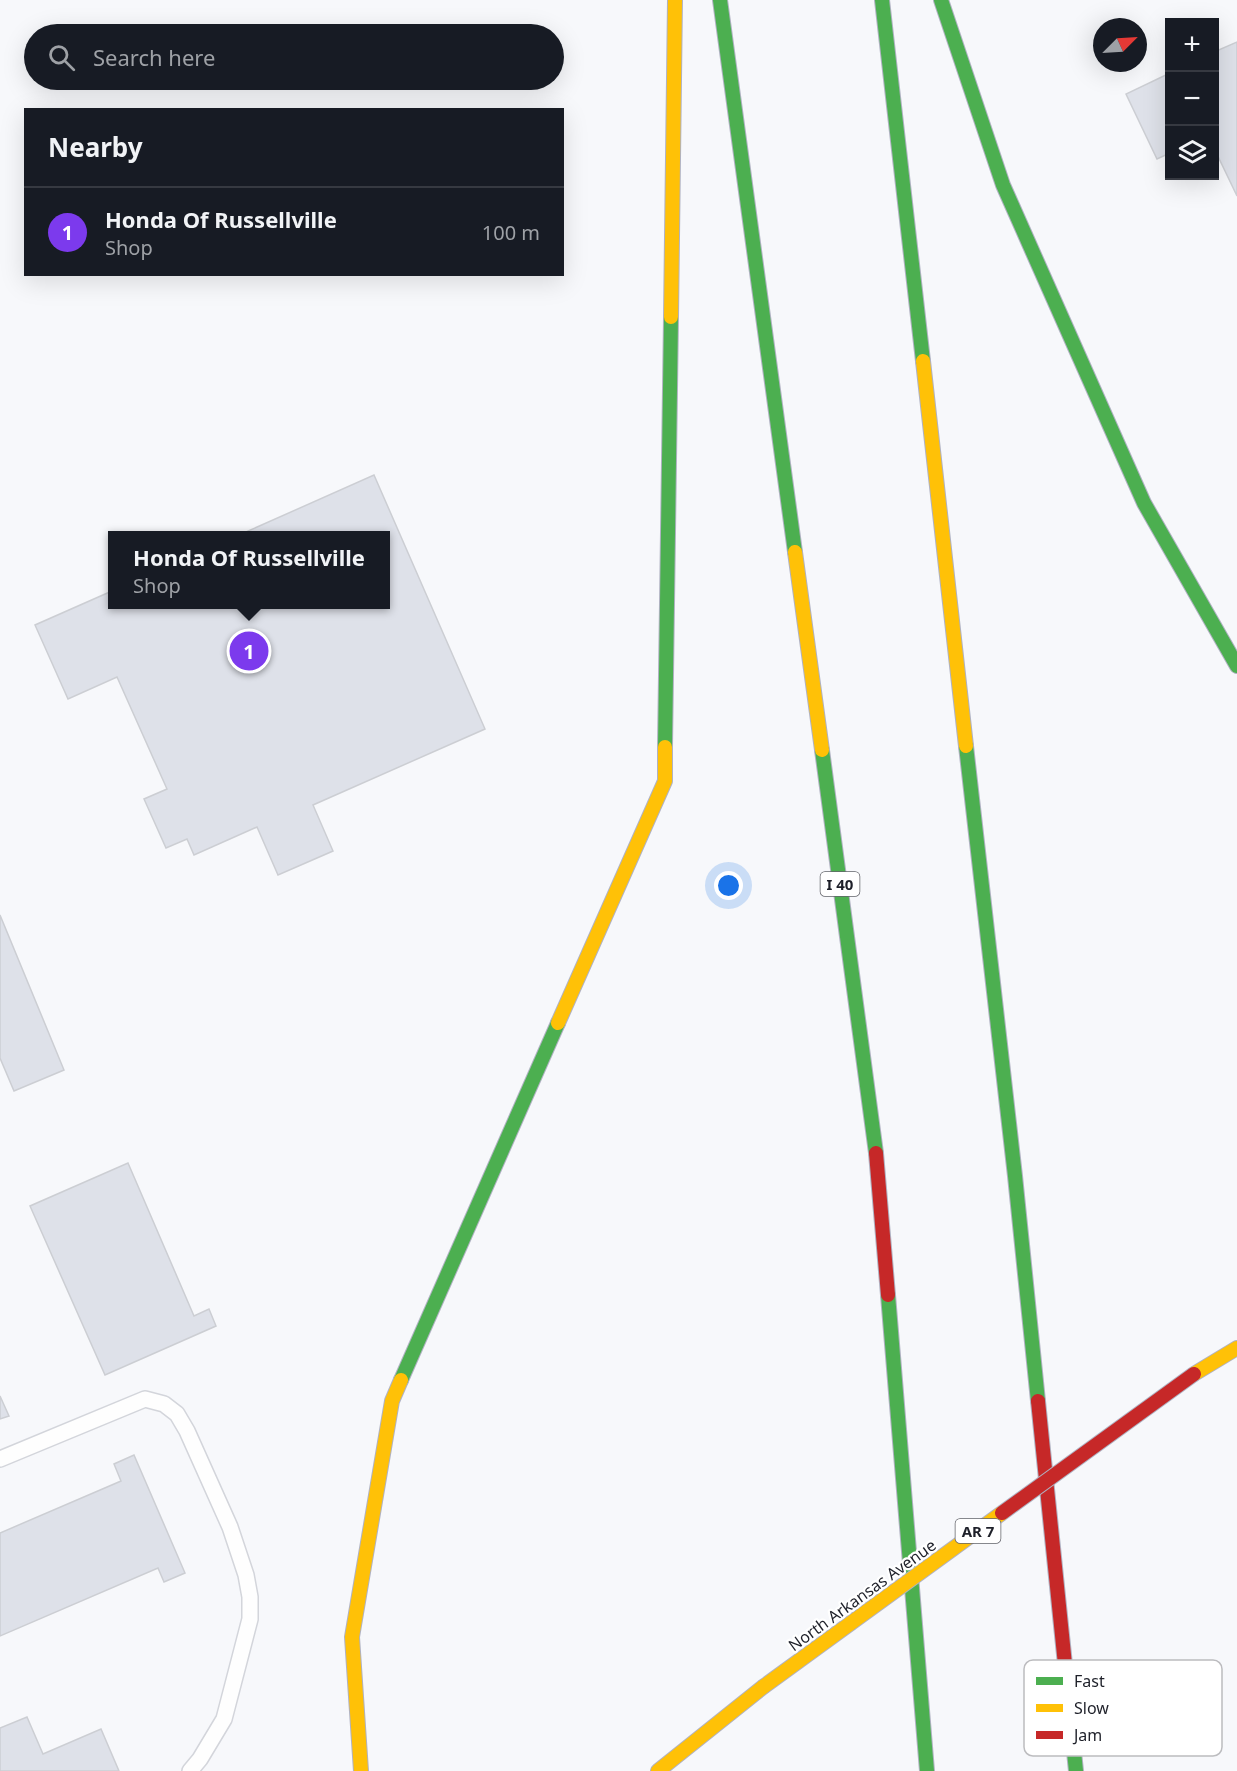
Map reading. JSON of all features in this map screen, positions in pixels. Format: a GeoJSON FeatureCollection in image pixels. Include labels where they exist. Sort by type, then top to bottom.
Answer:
{"type":"FeatureCollection","features":[{"type":"Feature","properties":{"kind":"highway"},"geometry":{"type":"LineString","coordinates":[[361,1771],[352,1638],[392,1401],[665,781],[675,0]]}},
{"type":"Feature","properties":{"kind":"highway","name":"I 40"},"geometry":{"type":"LineString","coordinates":[[720,0],[876,1150],[927,1771]]}},
{"type":"Feature","properties":{"kind":"highway"},"geometry":{"type":"LineString","coordinates":[[882,0],[1015,1176],[1065,1660]]}},
{"type":"Feature","properties":{"kind":"highway"},"geometry":{"type":"LineString","coordinates":[[941,0],[1003,185],[1129,470],[1144,503],[1237,666]]}},
{"type":"Feature","properties":{"kind":"highway","name":"North Arkansas Avenue"},"geometry":{"type":"LineString","coordinates":[[658,1771],[763,1687],[1194,1374],[1237,1348]]}},
{"type":"Feature","properties":{"kind":"highway"},"geometry":{"type":"LineString","coordinates":[[1074,1756],[1076,1771]]}},
{"type":"Feature","properties":{"kind":"lane"},"geometry":{"type":"LineString","coordinates":[[0,1459],[146,1399],[164,1404],[177,1414],[187,1431],[230,1527],[246,1575],[250,1597],[250,1619],[224,1719],[200,1759],[190,1771]]}},
{"type":"Feature","properties":{"kind":"building"},"geometry":{"type":"Polygon","coordinates":[[[1237,42],[1237,196],[1219,158],[1219,50],[1237,42]]]}},
{"type":"Feature","properties":{"kind":"building"},"geometry":{"type":"Polygon","coordinates":[[[1165,75],[1165,155],[1157,159],[1126,94],[1165,75]]]}},
{"type":"Feature","properties":{"kind":"building"},"geometry":{"type":"Polygon","coordinates":[[[374,475],[485,729],[313,805],[333,851],[278,875],[257,827],[194,855],[187,839],[166,848],[144,799],[167,789],[117,677],[68,699],[35,625],[108,593],[108,609],[390,609],[390,531],[248,531],[374,475]]]}},
{"type":"Feature","properties":{"kind":"building"},"geometry":{"type":"Polygon","coordinates":[[[0,915],[64,1070],[14,1091],[0,1058],[0,915]]]}},
{"type":"Feature","properties":{"kind":"building"},"geometry":{"type":"Polygon","coordinates":[[[128,1163],[194,1316],[209,1309],[216,1326],[105,1375],[30,1206],[128,1163]]]}},
{"type":"Feature","properties":{"kind":"building"},"geometry":{"type":"Polygon","coordinates":[[[0,1396],[9,1416],[0,1419],[0,1396]]]}},
{"type":"Feature","properties":{"kind":"building"},"geometry":{"type":"Polygon","coordinates":[[[134,1455],[185,1573],[164,1582],[158,1568],[0,1636],[0,1533],[121,1481],[114,1464],[134,1455]]]}},
{"type":"Feature","properties":{"kind":"building"},"geometry":{"type":"Polygon","coordinates":[[[27,1717],[43,1754],[101,1729],[119,1771],[0,1771],[0,1728],[27,1717]]]}},
{"type":"Feature","properties":{"kind":"traffic: fast"},"geometry":{"type":"LineString","coordinates":[[720,0],[795,552]]}},
{"type":"Feature","properties":{"kind":"traffic: fast"},"geometry":{"type":"LineString","coordinates":[[882,0],[923,361]]}},
{"type":"Feature","properties":{"kind":"traffic: fast"},"geometry":{"type":"LineString","coordinates":[[941,0],[1003,185],[1144,503],[1237,666]]}},
{"type":"Feature","properties":{"kind":"traffic: fast"},"geometry":{"type":"LineString","coordinates":[[665,747],[671,317]]}},
{"type":"Feature","properties":{"kind":"traffic: fast"},"geometry":{"type":"LineString","coordinates":[[966,746],[1038,1401]]}},
{"type":"Feature","properties":{"kind":"traffic: fast"},"geometry":{"type":"LineString","coordinates":[[822,750],[876,1153]]}},
{"type":"Feature","properties":{"kind":"traffic: fast"},"geometry":{"type":"LineString","coordinates":[[401,1380],[558,1023]]}},
{"type":"Feature","properties":{"kind":"traffic: fast"},"geometry":{"type":"LineString","coordinates":[[888,1295],[927,1771]]}},
{"type":"Feature","properties":{"kind":"traffic: fast"},"geometry":{"type":"LineString","coordinates":[[1074,1756],[1076,1771]]}},
{"type":"Feature","properties":{"kind":"traffic: slow"},"geometry":{"type":"LineString","coordinates":[[671,317],[675,0]]}},
{"type":"Feature","properties":{"kind":"traffic: slow"},"geometry":{"type":"LineString","coordinates":[[923,361],[966,746]]}},
{"type":"Feature","properties":{"kind":"traffic: slow"},"geometry":{"type":"LineString","coordinates":[[795,552],[822,750]]}},
{"type":"Feature","properties":{"kind":"traffic: slow"},"geometry":{"type":"LineString","coordinates":[[558,1023],[665,781],[665,747]]}},
{"type":"Feature","properties":{"kind":"traffic: slow"},"geometry":{"type":"LineString","coordinates":[[1194,1374],[1237,1348]]}},
{"type":"Feature","properties":{"kind":"traffic: slow"},"geometry":{"type":"LineString","coordinates":[[361,1771],[352,1637],[392,1401],[401,1380]]}},
{"type":"Feature","properties":{"kind":"traffic: slow"},"geometry":{"type":"LineString","coordinates":[[763,1687],[1002,1513]]}},
{"type":"Feature","properties":{"kind":"traffic: slow"},"geometry":{"type":"LineString","coordinates":[[658,1771],[763,1687]]}},
{"type":"Feature","properties":{"kind":"traffic: jam"},"geometry":{"type":"LineString","coordinates":[[876,1153],[888,1295]]}},
{"type":"Feature","properties":{"kind":"traffic: jam"},"geometry":{"type":"LineString","coordinates":[[1002,1513],[1194,1374]]}},
{"type":"Feature","properties":{"kind":"traffic: jam"},"geometry":{"type":"LineString","coordinates":[[1038,1401],[1065,1660]]}},
{"type":"Feature","properties":{"kind":"place","name":"Honda Of Russellville"},"geometry":{"type":"Point","coordinates":[249,651]}}]}
